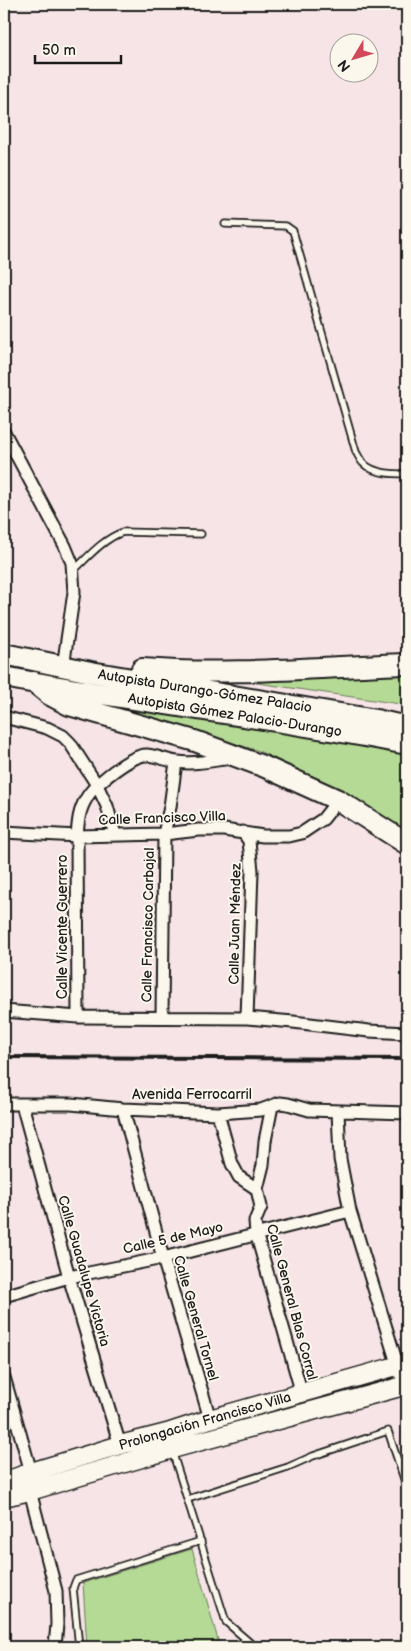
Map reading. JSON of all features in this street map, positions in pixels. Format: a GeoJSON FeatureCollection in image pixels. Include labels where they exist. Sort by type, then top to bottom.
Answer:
{"type":"FeatureCollection","features":[{"type":"Feature","properties":{"kind":"highway","name":"Autopista Durango-Gómez Palacio"},"geometry":{"type":"LineString","coordinates":[[4,654],[63,667],[367,718],[407,727]]}},
{"type":"Feature","properties":{"kind":"highway"},"geometry":{"type":"LineString","coordinates":[[91,672],[112,668],[169,672],[214,672],[407,664]]}},
{"type":"Feature","properties":{"kind":"highway","name":"Autopista Gómez Palacio-Durango"},"geometry":{"type":"LineString","coordinates":[[4,676],[175,706],[338,730],[407,744]]}},
{"type":"Feature","properties":{"kind":"highway"},"geometry":{"type":"LineString","coordinates":[[34,682],[50,695],[69,705],[194,741],[265,767],[338,800],[407,844]]}},
{"type":"Feature","properties":{"kind":"main road","name":"Prolongación Francisco Villa"},"geometry":{"type":"LineString","coordinates":[[4,1482],[120,1445],[169,1441],[210,1419],[402,1364]]}},
{"type":"Feature","properties":{"kind":"main road","name":"Prolongación Francisco Villa"},"geometry":{"type":"LineString","coordinates":[[4,1497],[30,1491],[169,1441],[406,1385]]}},
{"type":"Feature","properties":{"kind":"street"},"geometry":{"type":"LineString","coordinates":[[4,432],[65,546],[72,563],[74,592],[63,667]]}},
{"type":"Feature","properties":{"kind":"street"},"geometry":{"type":"LineString","coordinates":[[4,717],[47,728],[63,736],[75,749],[97,784],[107,806],[115,835]]}},
{"type":"Feature","properties":{"kind":"street","name":"Calle Vicente Guerrero"},"geometry":{"type":"LineString","coordinates":[[78,1017],[76,836],[80,813],[90,792],[97,784],[118,769],[141,756],[147,755],[176,762],[194,763],[238,756]]}},
{"type":"Feature","properties":{"kind":"street","name":"Calle Francisco Carbajal"},"geometry":{"type":"LineString","coordinates":[[162,1017],[164,834],[176,762]]}},
{"type":"Feature","properties":{"kind":"street","name":"Calle Francisco Villa"},"geometry":{"type":"LineString","coordinates":[[4,832],[76,836],[164,834],[199,830],[224,830],[263,836],[289,836],[302,833],[323,819],[338,800]]}},
{"type":"Feature","properties":{"kind":"street","name":"Calle Juan Méndez"},"geometry":{"type":"LineString","coordinates":[[242,832],[249,842],[252,871],[247,1018]]}},
{"type":"Feature","properties":{"kind":"street"},"geometry":{"type":"LineString","coordinates":[[4,1011],[78,1017],[247,1018],[369,1031],[407,1033]]}},
{"type":"Feature","properties":{"kind":"street","name":"Avenida Ferrocarril"},"geometry":{"type":"LineString","coordinates":[[4,1104],[71,1104],[123,1109],[218,1113],[262,1110],[280,1103],[309,1110],[407,1113]]}},
{"type":"Feature","properties":{"kind":"street","name":"Calle Guadalupe Victoria"},"geometry":{"type":"LineString","coordinates":[[22,1104],[68,1277],[120,1445]]}},
{"type":"Feature","properties":{"kind":"street","name":"Calle General Blas Corral"},"geometry":{"type":"LineString","coordinates":[[272,1106],[264,1142],[263,1165],[257,1189],[261,1207],[254,1221],[302,1394]]}},
{"type":"Feature","properties":{"kind":"street","name":"Calle General Tornel"},"geometry":{"type":"LineString","coordinates":[[123,1109],[163,1258],[210,1419]]}},
{"type":"Feature","properties":{"kind":"street"},"geometry":{"type":"LineString","coordinates":[[338,1111],[340,1159],[350,1211],[402,1364],[406,1385]]}},
{"type":"Feature","properties":{"kind":"street"},"geometry":{"type":"LineString","coordinates":[[218,1113],[232,1164],[239,1177],[257,1189]]}},
{"type":"Feature","properties":{"kind":"street","name":"Calle 5 de Mayo"},"geometry":{"type":"LineString","coordinates":[[4,1296],[68,1277],[163,1258],[256,1233],[350,1211]]}},
{"type":"Feature","properties":{"kind":"street"},"geometry":{"type":"LineString","coordinates":[[4,1377],[31,1472]]}},
{"type":"Feature","properties":{"kind":"street"},"geometry":{"type":"LineString","coordinates":[[30,1491],[56,1591],[57,1624],[55,1647]]}},
{"type":"Feature","properties":{"kind":"lane"},"geometry":{"type":"LineString","coordinates":[[225,224],[286,226],[293,231],[356,452],[362,463],[375,470],[387,474],[407,474]]}},
{"type":"Feature","properties":{"kind":"lane"},"geometry":{"type":"LineString","coordinates":[[73,571],[104,542],[113,535],[123,532],[201,534]]}},
{"type":"Feature","properties":{"kind":"lane"},"geometry":{"type":"LineString","coordinates":[[188,1499],[288,1468],[313,1456],[388,1431],[407,1488]]}},
{"type":"Feature","properties":{"kind":"lane"},"geometry":{"type":"LineString","coordinates":[[169,1441],[226,1622],[255,1647]]}},
{"type":"Feature","properties":{"kind":"lane"},"geometry":{"type":"LineString","coordinates":[[79,1647],[73,1588],[76,1580],[201,1541]]}},
{"type":"Feature","properties":{"kind":"lane"},"geometry":{"type":"LineString","coordinates":[[238,1647],[245,1639]]}},
{"type":"Feature","properties":{"kind":"green space"},"geometry":{"type":"Polygon","coordinates":[[[407,668],[407,705],[203,675],[407,668]]]}},
{"type":"Feature","properties":{"kind":"green space"},"geometry":{"type":"Polygon","coordinates":[[[82,696],[407,751],[407,832],[377,812],[305,773],[259,751],[82,696]]]}},
{"type":"Feature","properties":{"kind":"green space"},"geometry":{"type":"Polygon","coordinates":[[[192,1549],[220,1647],[87,1647],[83,1583],[192,1549]]]}},
{"type":"Feature","properties":{"kind":"railway"},"geometry":{"type":"LineString","coordinates":[[4,1057],[407,1059]]}}]}
